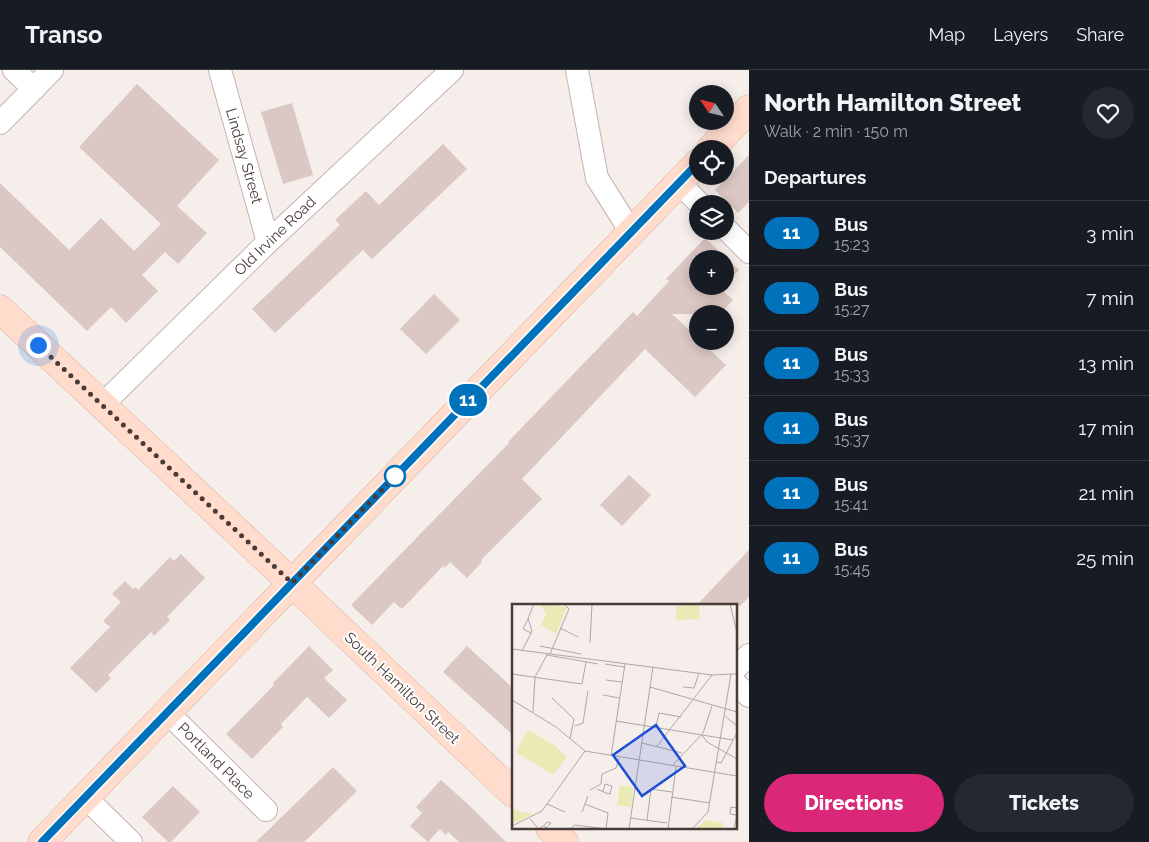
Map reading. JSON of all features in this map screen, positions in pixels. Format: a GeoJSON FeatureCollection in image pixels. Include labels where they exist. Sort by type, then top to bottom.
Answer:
{"type":"FeatureCollection","features":[{"type":"Feature","properties":{"kind":"main road"},"geometry":{"type":"LineString","coordinates":[[720,140],[749,110]]}},
{"type":"Feature","properties":{"kind":"main road"},"geometry":{"type":"LineString","coordinates":[[42,842],[689,172]]}},
{"type":"Feature","properties":{"kind":"main road","name":"South Hamilton Street"},"geometry":{"type":"LineString","coordinates":[[0,309],[512,792]]}},
{"type":"Feature","properties":{"kind":"main road"},"geometry":{"type":"LineString","coordinates":[[552,830],[564,842]]}},
{"type":"Feature","properties":{"kind":"street"},"geometry":{"type":"LineString","coordinates":[[14,70],[34,89]]}},
{"type":"Feature","properties":{"kind":"street"},"geometry":{"type":"LineString","coordinates":[[0,124],[52,70]]}},
{"type":"Feature","properties":{"kind":"street","name":"Lindsay Street"},"geometry":{"type":"LineString","coordinates":[[220,70],[268,242]]}},
{"type":"Feature","properties":{"kind":"street","name":"Old Irvine Road"},"geometry":{"type":"LineString","coordinates":[[102,405],[268,242],[452,70]]}},
{"type":"Feature","properties":{"kind":"street"},"geometry":{"type":"LineString","coordinates":[[577,70],[597,178],[631,232]]}},
{"type":"Feature","properties":{"kind":"street"},"geometry":{"type":"LineString","coordinates":[[678,182],[691,195]]}},
{"type":"Feature","properties":{"kind":"street"},"geometry":{"type":"LineString","coordinates":[[734,237],[749,252]]}},
{"type":"Feature","properties":{"kind":"street"},"geometry":{"type":"LineString","coordinates":[[736,668],[749,655]]}},
{"type":"Feature","properties":{"kind":"street"},"geometry":{"type":"LineString","coordinates":[[736,684],[749,696]]}},
{"type":"Feature","properties":{"kind":"street","name":"Portland Place"},"geometry":{"type":"LineString","coordinates":[[167,712],[266,810]]}},
{"type":"Feature","properties":{"kind":"street"},"geometry":{"type":"LineString","coordinates":[[85,797],[131,842]]}},
{"type":"Feature","properties":{"kind":"building"},"geometry":{"type":"Polygon","coordinates":[[[137,84],[219,160],[177,206],[207,233],[178,264],[165,252],[142,275],[158,291],[126,323],[111,307],[87,331],[0,247],[0,183],[69,250],[101,218],[134,251],[161,224],[79,147],[137,84]]]}},
{"type":"Feature","properties":{"kind":"building"},"geometry":{"type":"Polygon","coordinates":[[[292,103],[313,175],[283,184],[261,112],[292,103]]]}},
{"type":"Feature","properties":{"kind":"building"},"geometry":{"type":"Polygon","coordinates":[[[443,144],[467,169],[372,259],[363,250],[275,333],[252,309],[340,225],[335,220],[366,191],[379,205],[443,144]]]}},
{"type":"Feature","properties":{"kind":"building"},"geometry":{"type":"Polygon","coordinates":[[[749,155],[749,202],[738,213],[734,209],[734,195],[720,195],[715,190],[720,185],[734,185],[734,170],[749,155]]]}},
{"type":"Feature","properties":{"kind":"building"},"geometry":{"type":"Polygon","coordinates":[[[703,240],[707,240],[718,250],[694,250],[703,240]]]}},
{"type":"Feature","properties":{"kind":"building"},"geometry":{"type":"Polygon","coordinates":[[[689,255],[689,295],[728,295],[733,300],[728,305],[689,305],[689,314],[672,314],[689,330],[689,350],[710,350],[726,365],[695,397],[645,349],[522,479],[542,499],[481,560],[482,562],[467,578],[450,562],[445,568],[443,566],[402,609],[394,602],[372,625],[351,605],[509,443],[633,312],[637,316],[669,281],[666,279],[689,255]]]}},
{"type":"Feature","properties":{"kind":"building"},"geometry":{"type":"Polygon","coordinates":[[[734,265],[739,270],[734,275],[734,265]]]}},
{"type":"Feature","properties":{"kind":"building"},"geometry":{"type":"Polygon","coordinates":[[[434,294],[460,320],[426,354],[400,329],[434,294]]]}},
{"type":"Feature","properties":{"kind":"building"},"geometry":{"type":"Polygon","coordinates":[[[629,475],[651,495],[622,526],[600,505],[629,475]]]}},
{"type":"Feature","properties":{"kind":"building"},"geometry":{"type":"Polygon","coordinates":[[[749,550],[749,597],[740,606],[736,606],[736,604],[698,604],[749,550]]]}},
{"type":"Feature","properties":{"kind":"building"},"geometry":{"type":"Polygon","coordinates":[[[181,554],[205,578],[167,617],[170,620],[154,636],[151,632],[108,675],[111,678],[96,693],[70,668],[110,627],[103,621],[121,602],[112,594],[125,581],[133,589],[136,587],[138,590],[170,557],[174,561],[181,554]]]}},
{"type":"Feature","properties":{"kind":"building"},"geometry":{"type":"Polygon","coordinates":[[[309,646],[333,670],[324,678],[347,700],[329,718],[307,697],[281,724],[283,727],[252,759],[226,734],[309,646]]]}},
{"type":"Feature","properties":{"kind":"building"},"geometry":{"type":"Polygon","coordinates":[[[467,646],[512,687],[512,734],[443,672],[467,646]]]}},
{"type":"Feature","properties":{"kind":"building"},"geometry":{"type":"Polygon","coordinates":[[[333,767],[357,791],[304,842],[256,842],[333,767]]]}},
{"type":"Feature","properties":{"kind":"building"},"geometry":{"type":"Polygon","coordinates":[[[441,780],[506,842],[459,842],[448,832],[446,835],[440,829],[428,842],[410,826],[422,813],[416,807],[441,780]]]}},
{"type":"Feature","properties":{"kind":"building"},"geometry":{"type":"Polygon","coordinates":[[[173,786],[200,812],[171,842],[168,842],[142,817],[173,786]]]}},
{"type":"Feature","properties":{"kind":"bus line","name":"11"},"geometry":{"type":"LineString","coordinates":[[42,842],[689,172]]}},
{"type":"Feature","properties":{"kind":"route"},"geometry":{"type":"LineString","coordinates":[[38,345],[292,583],[398,473],[395,476]]}}]}
